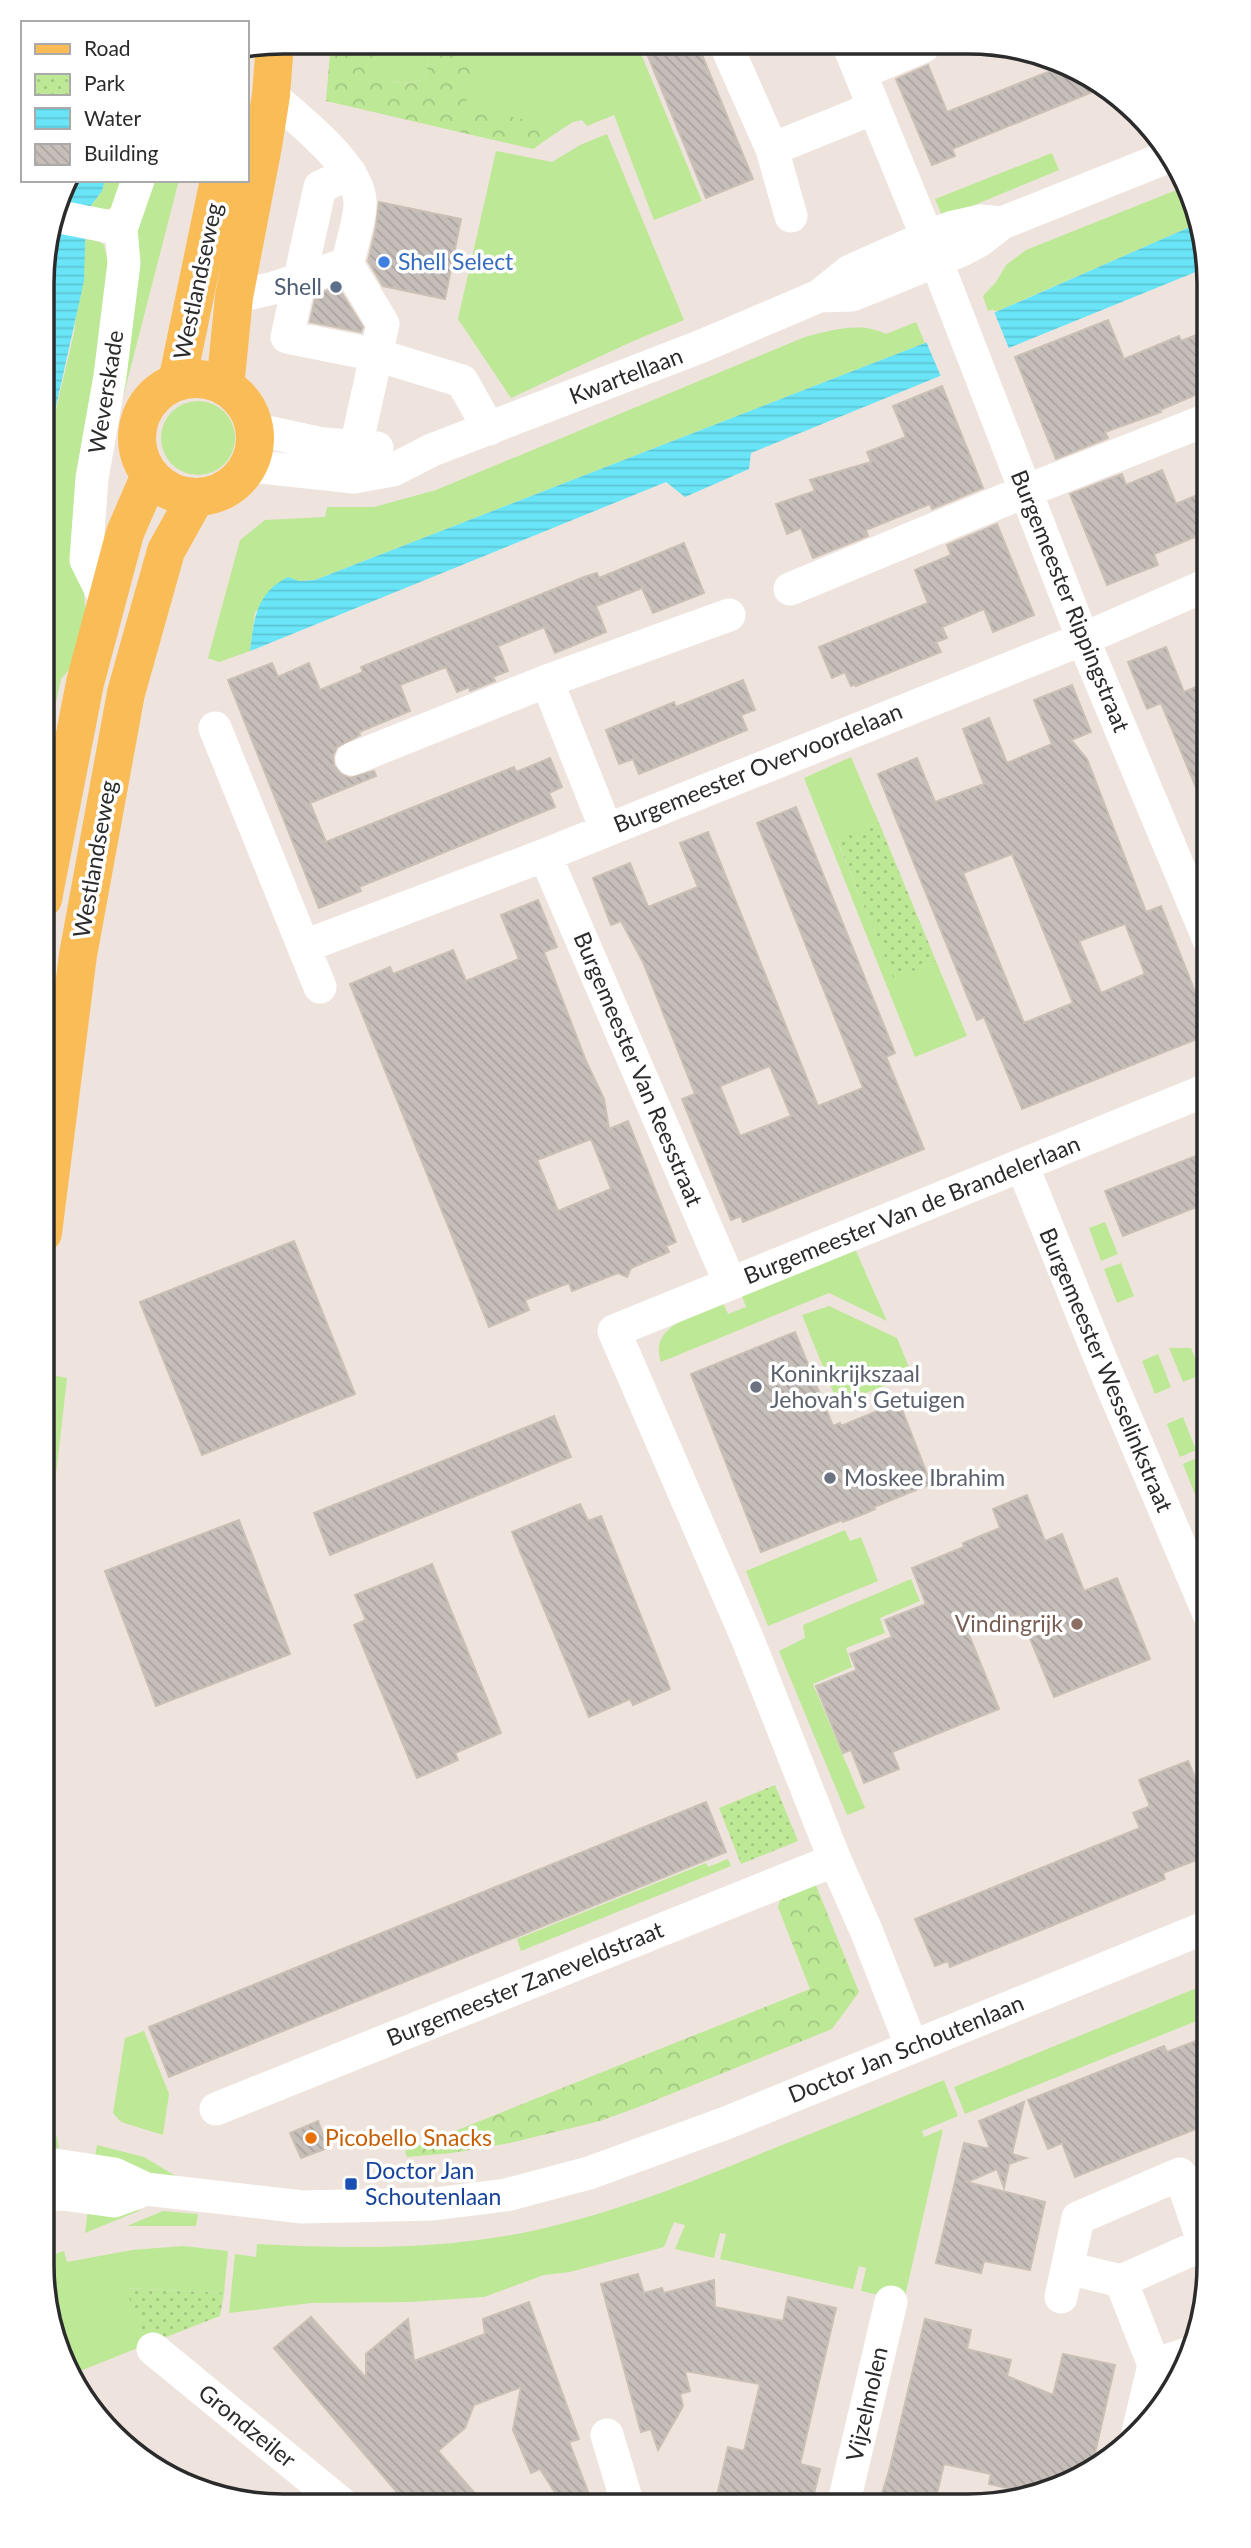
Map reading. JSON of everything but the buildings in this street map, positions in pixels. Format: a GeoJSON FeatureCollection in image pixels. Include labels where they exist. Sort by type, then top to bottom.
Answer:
{"type":"FeatureCollection","features":[{"type":"Feature","properties":{"kind":"main road","name":"Westlandseweg"},"geometry":{"type":"LineString","coordinates":[[225,387],[234,298],[271,96],[274,55]]}},
{"type":"Feature","properties":{"kind":"main road","name":"Westlandseweg"},"geometry":{"type":"LineString","coordinates":[[177,382],[219,182]]}},
{"type":"Feature","properties":{"kind":"main road"},"geometry":{"type":"LineString","coordinates":[[202,379],[225,387],[245,404],[251,447],[232,485],[221,492],[196,497],[171,491],[150,475],[138,450],[140,421],[145,409],[154,397],[177,382],[202,379]]}},
{"type":"Feature","properties":{"kind":"main road","name":"Westlandseweg"},"geometry":{"type":"LineString","coordinates":[[55,839],[85,683],[125,533],[150,475]]}},
{"type":"Feature","properties":{"kind":"main road","name":"Westlandseweg"},"geometry":{"type":"LineString","coordinates":[[55,1141],[78,955],[126,693],[166,551],[196,497]]}},
{"type":"Feature","properties":{"kind":"street"},"geometry":{"type":"LineString","coordinates":[[730,54],[772,149],[791,216]]}},
{"type":"Feature","properties":{"kind":"street"},"geometry":{"type":"LineString","coordinates":[[854,59],[881,54]]}},
{"type":"Feature","properties":{"kind":"street","name":"Burgemeester Rippingstraat"},"geometry":{"type":"LineString","coordinates":[[854,59],[1083,639],[1197,911]]}},
{"type":"Feature","properties":{"kind":"street"},"geometry":{"type":"LineString","coordinates":[[271,96],[330,148],[350,173],[360,200],[348,264],[383,324],[355,462]]}},
{"type":"Feature","properties":{"kind":"street"},"geometry":{"type":"LineString","coordinates":[[772,149],[874,108]]}},
{"type":"Feature","properties":{"kind":"street","name":"Kwartellaan"},"geometry":{"type":"LineString","coordinates":[[251,447],[393,470],[432,450],[702,346],[819,296],[850,271],[931,249],[953,227],[980,221],[1002,223],[1160,160]]}},
{"type":"Feature","properties":{"kind":"street"},"geometry":{"type":"LineString","coordinates":[[350,173],[320,187],[287,337],[377,355],[462,382],[489,429]]}},
{"type":"Feature","properties":{"kind":"street","name":"Weverskade"},"geometry":{"type":"LineString","coordinates":[[107,602],[86,560],[92,478],[110,376],[124,263],[121,229],[137,182]]}},
{"type":"Feature","properties":{"kind":"street"},"geometry":{"type":"LineString","coordinates":[[67,218],[121,229]]}},
{"type":"Feature","properties":{"kind":"street"},"geometry":{"type":"LineString","coordinates":[[234,298],[348,264]]}},
{"type":"Feature","properties":{"kind":"street"},"geometry":{"type":"LineString","coordinates":[[790,589],[1197,424]]}},
{"type":"Feature","properties":{"kind":"street","name":"Burgemeester Overvoordelaan"},"geometry":{"type":"LineString","coordinates":[[305,946],[545,855],[1083,639],[1197,589]]}},
{"type":"Feature","properties":{"kind":"street"},"geometry":{"type":"LineString","coordinates":[[352,759],[547,681],[729,615]]}},
{"type":"Feature","properties":{"kind":"street"},"geometry":{"type":"LineString","coordinates":[[547,681],[606,829]]}},
{"type":"Feature","properties":{"kind":"street"},"geometry":{"type":"LineString","coordinates":[[215,728],[320,987]]}},
{"type":"Feature","properties":{"kind":"street","name":"Burgemeester Van Reesstraat"},"geometry":{"type":"LineString","coordinates":[[545,855],[730,1283]]}},
{"type":"Feature","properties":{"kind":"street","name":"Burgemeester Van de Brandelerlaan"},"geometry":{"type":"LineString","coordinates":[[835,1860],[748,1640],[614,1331],[1197,1094]]}},
{"type":"Feature","properties":{"kind":"street","name":"Burgemeester Wesselinkstraat"},"geometry":{"type":"LineString","coordinates":[[1022,1165],[1196,1585]]}},
{"type":"Feature","properties":{"kind":"street"},"geometry":{"type":"LineString","coordinates":[[835,1860],[912,2047]]}},
{"type":"Feature","properties":{"kind":"street","name":"Burgemeester Zaneveldstraat"},"geometry":{"type":"LineString","coordinates":[[216,2109],[835,1860]]}},
{"type":"Feature","properties":{"kind":"street","name":"Doctor Jan Schoutenlaan"},"geometry":{"type":"LineString","coordinates":[[54,2165],[114,2175],[145,2189],[302,2207],[434,2204],[506,2195],[589,2173],[726,2123],[1196,1931]]}},
{"type":"Feature","properties":{"kind":"street"},"geometry":{"type":"LineString","coordinates":[[1196,2221],[1180,2174],[1078,2218],[1064,2283],[1121,2281],[1196,2248]]}},
{"type":"Feature","properties":{"kind":"street","name":"Doctor Jan Schoutenlaan"},"geometry":{"type":"LineString","coordinates":[[54,2194],[114,2201],[145,2189]]}},
{"type":"Feature","properties":{"kind":"street"},"geometry":{"type":"LineString","coordinates":[[1121,2281],[1154,2365],[1143,2412]]}},
{"type":"Feature","properties":{"kind":"street","name":"Vijzelmolen"},"geometry":{"type":"LineString","coordinates":[[846,2494],[891,2302]]}},
{"type":"Feature","properties":{"kind":"street","name":"Grondzeiler"},"geometry":{"type":"LineString","coordinates":[[153,2349],[330,2494]]}},
{"type":"Feature","properties":{"kind":"street"},"geometry":{"type":"LineString","coordinates":[[1154,2365],[1177,2356]]}},
{"type":"Feature","properties":{"kind":"street"},"geometry":{"type":"LineString","coordinates":[[607,2435],[625,2494]]}},
{"type":"Feature","properties":{"kind":"green space"},"geometry":{"type":"Polygon","coordinates":[[[330,54],[374,54],[382,73],[395,82],[404,83],[426,78],[429,54],[472,54],[466,107],[546,124],[556,130],[556,133],[533,149],[326,101],[330,54]]]}},
{"type":"Feature","properties":{"kind":"green space"},"geometry":{"type":"Polygon","coordinates":[[[429,54],[426,78],[414,82],[395,82],[382,73],[374,55],[429,54]]]}},
{"type":"Feature","properties":{"kind":"green space"},"geometry":{"type":"Polygon","coordinates":[[[472,54],[641,54],[702,201],[654,220],[614,115],[587,126],[582,120],[573,122],[556,133],[555,129],[465,107],[472,54]]]}},
{"type":"Feature","properties":{"kind":"green space"},"geometry":{"type":"Polygon","coordinates":[[[607,134],[684,320],[511,398],[458,319],[496,151],[552,162],[580,145],[607,134]]]}},
{"type":"Feature","properties":{"kind":"green space"},"geometry":{"type":"Polygon","coordinates":[[[1052,153],[1059,170],[943,218],[935,199],[1052,153]]]}},
{"type":"Feature","properties":{"kind":"green space"},"geometry":{"type":"Polygon","coordinates":[[[104,182],[133,182],[111,208],[86,212],[102,191],[104,182]]]}},
{"type":"Feature","properties":{"kind":"green space"},"geometry":{"type":"Polygon","coordinates":[[[149,182],[178,182],[121,405],[130,255],[149,182]]]}},
{"type":"Feature","properties":{"kind":"green space"},"geometry":{"type":"Polygon","coordinates":[[[1177,190],[1190,227],[998,311],[988,311],[983,296],[1006,265],[1026,250],[1177,190]]]}},
{"type":"Feature","properties":{"kind":"green space"},"geometry":{"type":"Polygon","coordinates":[[[82,229],[104,245],[113,281],[79,539],[86,617],[84,653],[61,679],[55,709],[55,414],[74,333],[86,236],[82,229]]]}},
{"type":"Feature","properties":{"kind":"green space"},"geometry":{"type":"Polygon","coordinates":[[[916,322],[925,343],[315,580],[299,581],[255,612],[250,651],[219,662],[208,658],[240,540],[265,520],[325,517],[327,507],[374,507],[436,490],[805,337],[856,327],[886,334],[916,322]]]}},
{"type":"Feature","properties":{"kind":"green space"},"geometry":{"type":"Polygon","coordinates":[[[198,401],[219,407],[229,417],[235,438],[229,459],[219,469],[198,475],[177,469],[167,459],[161,438],[167,417],[177,407],[198,401]]]}},
{"type":"Feature","properties":{"kind":"green space"},"geometry":{"type":"Polygon","coordinates":[[[851,757],[879,823],[837,841],[894,978],[936,961],[967,1036],[915,1057],[804,778],[851,757]]]}},
{"type":"Feature","properties":{"kind":"green space"},"geometry":{"type":"Polygon","coordinates":[[[879,823],[936,961],[894,979],[837,840],[879,823]]]}},
{"type":"Feature","properties":{"kind":"green space"},"geometry":{"type":"Polygon","coordinates":[[[1105,1222],[1118,1254],[1101,1261],[1089,1228],[1105,1222]]]}},
{"type":"Feature","properties":{"kind":"green space"},"geometry":{"type":"Polygon","coordinates":[[[855,1249],[887,1321],[829,1293],[661,1362],[661,1339],[677,1323],[723,1303],[728,1314],[746,1307],[741,1294],[855,1249]]]}},
{"type":"Feature","properties":{"kind":"green space"},"geometry":{"type":"Polygon","coordinates":[[[1121,1263],[1134,1296],[1117,1303],[1104,1269],[1121,1263]]]}},
{"type":"Feature","properties":{"kind":"green space"},"geometry":{"type":"Polygon","coordinates":[[[829,1306],[897,1338],[912,1375],[838,1404],[802,1315],[829,1306]]]}},
{"type":"Feature","properties":{"kind":"green space"},"geometry":{"type":"Polygon","coordinates":[[[1169,1348],[1191,1348],[1196,1360],[1196,1377],[1183,1382],[1169,1348]]]}},
{"type":"Feature","properties":{"kind":"green space"},"geometry":{"type":"Polygon","coordinates":[[[1158,1354],[1171,1387],[1155,1394],[1142,1361],[1158,1354]]]}},
{"type":"Feature","properties":{"kind":"green space"},"geometry":{"type":"Polygon","coordinates":[[[54,1376],[67,1378],[54,1489],[54,1376]]]}},
{"type":"Feature","properties":{"kind":"green space"},"geometry":{"type":"Polygon","coordinates":[[[1183,1417],[1196,1450],[1180,1457],[1167,1424],[1183,1417]]]}},
{"type":"Feature","properties":{"kind":"green space"},"geometry":{"type":"Polygon","coordinates":[[[1196,1458],[1196,1497],[1196,1497],[1183,1464],[1196,1458]]]}},
{"type":"Feature","properties":{"kind":"green space"},"geometry":{"type":"Polygon","coordinates":[[[845,1530],[850,1541],[861,1537],[878,1581],[768,1626],[746,1571],[845,1530]]]}},
{"type":"Feature","properties":{"kind":"green space"},"geometry":{"type":"Polygon","coordinates":[[[911,1579],[920,1601],[880,1618],[885,1633],[846,1648],[852,1667],[813,1684],[865,1808],[847,1815],[779,1651],[805,1638],[803,1625],[911,1579]]]}},
{"type":"Feature","properties":{"kind":"green space"},"geometry":{"type":"Polygon","coordinates":[[[775,1785],[798,1841],[741,1864],[719,1808],[775,1785]]]}},
{"type":"Feature","properties":{"kind":"green space"},"geometry":{"type":"Polygon","coordinates":[[[728,1859],[731,1866],[521,1951],[517,1939],[706,1863],[708,1867],[728,1859]]]}},
{"type":"Feature","properties":{"kind":"green space"},"geometry":{"type":"Polygon","coordinates":[[[815,1883],[859,1992],[832,2029],[600,2121],[510,2143],[407,2157],[405,2151],[810,1989],[778,1907],[780,1900],[815,1883]]]}},
{"type":"Feature","properties":{"kind":"green space"},"geometry":{"type":"Polygon","coordinates":[[[1196,1988],[1196,2021],[965,2114],[954,2087],[1196,1988]]]}},
{"type":"Feature","properties":{"kind":"green space"},"geometry":{"type":"Polygon","coordinates":[[[144,2031],[169,2094],[163,2135],[121,2122],[113,2113],[125,2038],[144,2031]]]}},
{"type":"Feature","properties":{"kind":"green space"},"geometry":{"type":"Polygon","coordinates":[[[944,2080],[958,2116],[922,2131],[924,2137],[943,2129],[904,2301],[861,2291],[866,2268],[859,2266],[853,2289],[720,2259],[726,2234],[720,2233],[714,2258],[675,2249],[685,2225],[674,2222],[664,2247],[570,2272],[544,2275],[484,2297],[410,2302],[311,2303],[229,2313],[235,2254],[256,2257],[257,2244],[326,2247],[430,2245],[498,2237],[562,2224],[680,2186],[944,2080]]]}},
{"type":"Feature","properties":{"kind":"green space"},"geometry":{"type":"Polygon","coordinates":[[[54,2133],[58,2145],[58,2157],[54,2155],[54,2133]]]}},
{"type":"Feature","properties":{"kind":"green space"},"geometry":{"type":"Polygon","coordinates":[[[97,2145],[144,2157],[179,2178],[94,2163],[97,2145]]]}},
{"type":"Feature","properties":{"kind":"green space"},"geometry":{"type":"Polygon","coordinates":[[[88,2209],[141,2210],[85,2233],[88,2209]]]}},
{"type":"Feature","properties":{"kind":"green space"},"geometry":{"type":"Polygon","coordinates":[[[163,2211],[198,2214],[196,2226],[127,2226],[163,2211]]]}},
{"type":"Feature","properties":{"kind":"green space"},"geometry":{"type":"Polygon","coordinates":[[[183,2246],[228,2251],[224,2293],[126,2288],[148,2344],[81,2371],[66,2339],[59,2310],[54,2255],[64,2251],[67,2262],[132,2250],[183,2246]]]}},
{"type":"Feature","properties":{"kind":"green space"},"geometry":{"type":"Polygon","coordinates":[[[125,2288],[224,2293],[220,2316],[148,2344],[125,2288]]]}},
{"type":"Feature","properties":{"kind":"water"},"geometry":{"type":"Polygon","coordinates":[[[78,182],[104,182],[102,191],[86,212],[84,281],[55,411],[55,268],[62,226],[78,182]]]}},
{"type":"Feature","properties":{"kind":"water"},"geometry":{"type":"Polygon","coordinates":[[[1190,227],[1196,272],[751,453],[749,469],[685,497],[666,482],[250,651],[258,608],[269,591],[288,577],[299,581],[315,580],[925,343],[1190,227]]]}},
{"type":"Feature","properties":{"kind":"pier"},"geometry":{"type":"Polygon","coordinates":[[[993,309],[1010,351],[942,379],[925,339],[993,309]]]}},
{"type":"Feature","properties":{"kind":"place","name":"Shell Select"},"geometry":{"type":"Point","coordinates":[384,262]}},
{"type":"Feature","properties":{"kind":"place","name":"Shell"},"geometry":{"type":"Point","coordinates":[336,287]}},
{"type":"Feature","properties":{"kind":"place","name":"Koninkrijkszaal Jehovah's Getuigen"},"geometry":{"type":"Point","coordinates":[756,1387]}},
{"type":"Feature","properties":{"kind":"place","name":"Moskee Ibrahim"},"geometry":{"type":"Point","coordinates":[830,1478]}},
{"type":"Feature","properties":{"kind":"place","name":"Vindingrijk"},"geometry":{"type":"Point","coordinates":[1077,1624]}},
{"type":"Feature","properties":{"kind":"place","name":"Picobello Snacks"},"geometry":{"type":"Point","coordinates":[311,2138]}},
{"type":"Feature","properties":{"kind":"place","name":"Doctor Jan Schoutenlaan"},"geometry":{"type":"Point","coordinates":[351,2184]}}]}
